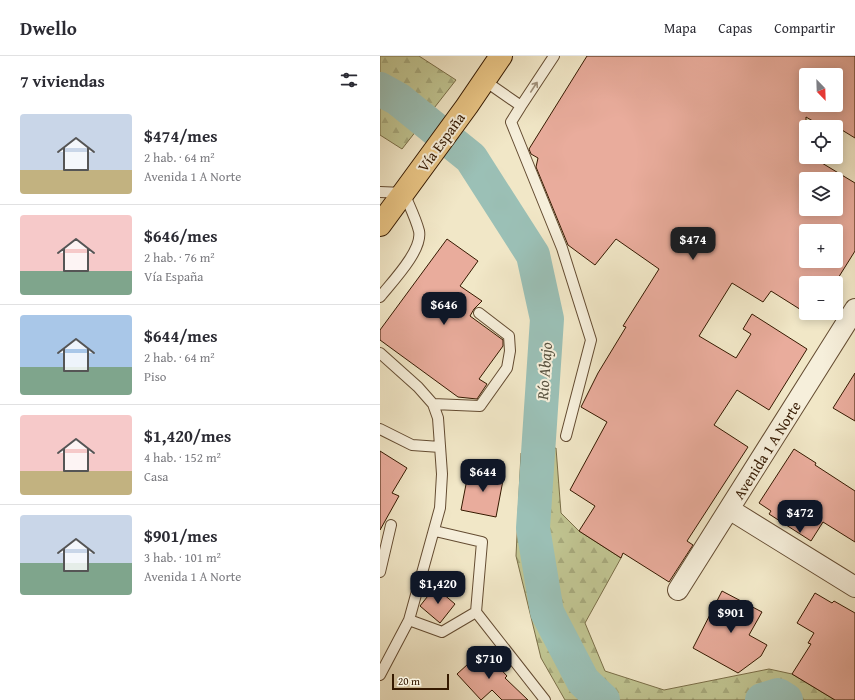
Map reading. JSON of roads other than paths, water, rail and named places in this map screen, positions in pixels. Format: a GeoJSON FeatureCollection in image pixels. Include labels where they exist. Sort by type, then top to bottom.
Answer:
{"type":"FeatureCollection","features":[{"type":"Feature","properties":{"kind":"main road","name":"Vía España"},"geometry":{"type":"LineString","coordinates":[[380,225],[485,81],[501,56]]}},
{"type":"Feature","properties":{"kind":"street","name":"Avenida 1 A Norte"},"geometry":{"type":"LineString","coordinates":[[678,590],[855,309]]}},
{"type":"Feature","properties":{"kind":"street"},"geometry":{"type":"LineString","coordinates":[[729,509],[855,587]]}},
{"type":"Feature","properties":{"kind":"lane"},"geometry":{"type":"LineString","coordinates":[[554,56],[511,122],[562,248],[591,340],[566,436]]}},
{"type":"Feature","properties":{"kind":"lane"},"geometry":{"type":"LineString","coordinates":[[485,81],[522,106]]}},
{"type":"Feature","properties":{"kind":"lane"},"geometry":{"type":"LineString","coordinates":[[380,192],[405,191],[419,232],[419,242],[413,255],[380,297]]}},
{"type":"Feature","properties":{"kind":"lane"},"geometry":{"type":"LineString","coordinates":[[433,404],[480,406],[507,368],[510,351],[509,336],[480,313]]}},
{"type":"Feature","properties":{"kind":"lane"},"geometry":{"type":"LineString","coordinates":[[380,353],[418,387],[433,404],[438,418],[442,474],[440,508],[409,620],[380,675]]}},
{"type":"Feature","properties":{"kind":"lane"},"geometry":{"type":"LineString","coordinates":[[380,429],[412,445],[440,447]]}},
{"type":"Feature","properties":{"kind":"lane"},"geometry":{"type":"LineString","coordinates":[[380,572],[391,525]]}},
{"type":"Feature","properties":{"kind":"lane"},"geometry":{"type":"LineString","coordinates":[[434,531],[482,542],[476,612],[545,700]]}},
{"type":"Feature","properties":{"kind":"lane"},"geometry":{"type":"LineString","coordinates":[[409,620],[442,632],[476,612]]}},
{"type":"Feature","properties":{"kind":"waterway","name":"Río Abajo"},"geometry":{"type":"LineString","coordinates":[[380,89],[398,99],[471,158],[533,255],[547,319],[533,528],[547,612],[583,681],[603,700]]}},
{"type":"Feature","properties":{"kind":"waterway","name":"Río Abajo"},"geometry":{"type":"LineString","coordinates":[[762,700],[778,695],[786,700]]}}]}
